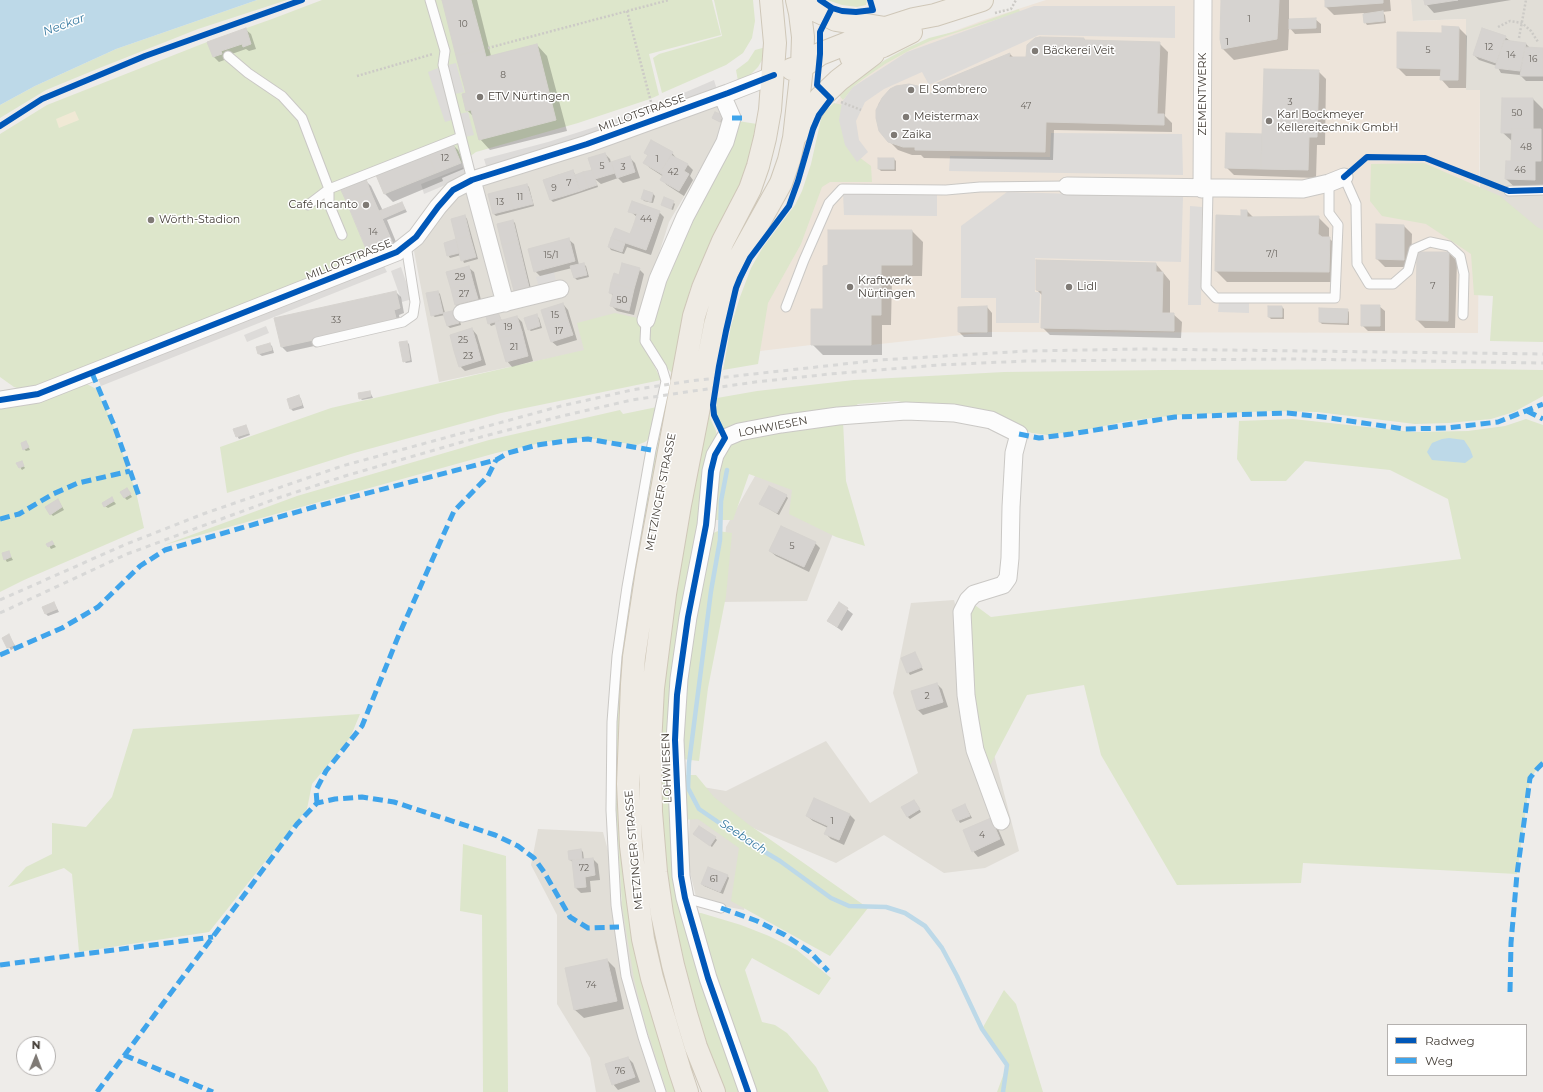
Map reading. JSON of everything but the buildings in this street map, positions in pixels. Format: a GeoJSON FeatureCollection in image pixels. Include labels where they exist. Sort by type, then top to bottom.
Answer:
{"type":"FeatureCollection","features":[{"type":"Feature","properties":{"kind":"main road","name":"METZINGER STRASSE"},"geometry":{"type":"LineString","coordinates":[[688,1092],[652,978],[643,939],[631,846],[628,784],[634,657],[646,578],[694,316],[702,288],[723,241],[750,189],[758,166],[770,110],[774,74],[775,43],[771,0]]}},
{"type":"Feature","properties":{"kind":"main road"},"geometry":{"type":"LineString","coordinates":[[797,0],[810,68]]}},
{"type":"Feature","properties":{"kind":"main road"},"geometry":{"type":"LineString","coordinates":[[802,0],[817,11],[836,20],[884,37]]}},
{"type":"Feature","properties":{"kind":"main road"},"geometry":{"type":"LineString","coordinates":[[794,138],[825,92],[884,37],[914,19],[935,15],[982,0]]}},
{"type":"Feature","properties":{"kind":"main road"},"geometry":{"type":"LineString","coordinates":[[794,138],[810,68],[820,54],[884,37]]}},
{"type":"Feature","properties":{"kind":"main road"},"geometry":{"type":"LineString","coordinates":[[774,74],[810,68]]}},
{"type":"Feature","properties":{"kind":"main road","name":"METZINGER STRASSE"},"geometry":{"type":"LineString","coordinates":[[714,1092],[696,1047],[686,1014],[673,965],[662,914],[656,872],[651,812],[653,688],[665,594],[679,511],[715,325],[722,300],[737,262],[781,183],[789,160],[794,138]]}},
{"type":"Feature","properties":{"kind":"street","name":"ZEMENTWERK"},"geometry":{"type":"LineString","coordinates":[[1203,0],[1205,189]]}},
{"type":"Feature","properties":{"kind":"street","name":"MILLOTSTRASSE"},"geometry":{"type":"LineString","coordinates":[[0,400],[38,394],[397,252],[416,237],[438,207],[453,190],[472,180],[587,144],[722,95],[774,74]]}},
{"type":"Feature","properties":{"kind":"street","name":"METZINGER STRASSE"},"geometry":{"type":"LineString","coordinates":[[646,320],[658,279],[684,217],[725,142],[732,118],[722,95]]}},
{"type":"Feature","properties":{"kind":"street"},"geometry":{"type":"LineString","coordinates":[[472,180],[504,303]]}},
{"type":"Feature","properties":{"kind":"street"},"geometry":{"type":"LineString","coordinates":[[1067,186],[1205,189],[1303,189],[1337,180]]}},
{"type":"Feature","properties":{"kind":"street"},"geometry":{"type":"LineString","coordinates":[[462,313],[560,289]]}},
{"type":"Feature","properties":{"kind":"street","name":"LOHWIESEN"},"geometry":{"type":"LineString","coordinates":[[748,1092],[708,978],[681,876],[675,740],[679,679],[688,617],[706,524],[711,471],[715,455],[725,438],[739,432],[781,424],[838,416],[906,411],[954,413],[991,420],[1019,434],[1014,453],[1010,507],[1010,558],[1008,578],[1003,585],[974,594],[968,600],[962,612],[966,695],[975,750],[1001,821]]}},
{"type":"Feature","properties":{"kind":"lane"},"geometry":{"type":"LineString","coordinates":[[430,0],[445,51],[443,65],[472,180]]}},
{"type":"Feature","properties":{"kind":"lane"},"geometry":{"type":"LineString","coordinates":[[228,56],[248,73],[282,96],[302,118],[329,189],[330,204],[342,235]]}},
{"type":"Feature","properties":{"kind":"lane"},"geometry":{"type":"LineString","coordinates":[[308,205],[329,189],[461,137]]}},
{"type":"Feature","properties":{"kind":"lane"},"geometry":{"type":"LineString","coordinates":[[1205,189],[1206,287],[1216,298],[1336,298],[1338,225],[1329,213],[1337,180]]}},
{"type":"Feature","properties":{"kind":"lane"},"geometry":{"type":"LineString","coordinates":[[1337,180],[1356,204],[1357,264],[1369,284],[1392,284],[1408,271],[1414,249],[1430,242],[1449,246],[1460,256],[1464,274],[1463,315]]}},
{"type":"Feature","properties":{"kind":"lane"},"geometry":{"type":"LineString","coordinates":[[786,307],[804,260],[829,203],[842,189],[946,190],[1067,186]]}},
{"type":"Feature","properties":{"kind":"lane"},"geometry":{"type":"LineString","coordinates":[[1509,191],[1543,190]]}},
{"type":"Feature","properties":{"kind":"lane"},"geometry":{"type":"LineString","coordinates":[[317,342],[403,322],[413,315],[415,302],[406,245]]}},
{"type":"Feature","properties":{"kind":"lane","name":"METZINGER STRASSE"},"geometry":{"type":"LineString","coordinates":[[646,320],[645,341],[662,368],[666,381],[651,450],[627,587],[617,656],[612,722],[612,816],[616,905],[626,976],[643,1037],[661,1092]]}},
{"type":"Feature","properties":{"kind":"lane"},"geometry":{"type":"LineString","coordinates":[[686,898],[721,908]]}},
{"type":"Feature","properties":{"kind":"path"},"geometry":{"type":"LineString","coordinates":[[488,48],[669,0]]}},
{"type":"Feature","properties":{"kind":"path"},"geometry":{"type":"LineString","coordinates":[[1519,38],[1526,0]]}},
{"type":"Feature","properties":{"kind":"path"},"geometry":{"type":"LineString","coordinates":[[627,11],[651,102]]}},
{"type":"Feature","properties":{"kind":"path"},"geometry":{"type":"LineString","coordinates":[[1498,27],[1510,21],[1522,23],[1531,31],[1538,42]]}},
{"type":"Feature","properties":{"kind":"path"},"geometry":{"type":"LineString","coordinates":[[357,76],[445,51]]}},
{"type":"Feature","properties":{"kind":"path"},"geometry":{"type":"LineString","coordinates":[[837,101],[861,110]]}},
{"type":"Feature","properties":{"kind":"shaded area"},"geometry":{"type":"Polygon","coordinates":[[[1046,0],[1411,0],[1413,21],[1466,19],[1466,90],[1480,90],[1478,333],[989,332],[871,345],[811,345],[760,351],[765,301],[808,216],[826,117],[849,85],[906,49],[984,20],[1046,0]]]}},
{"type":"Feature","properties":{"kind":"shaded area"},"geometry":{"type":"Polygon","coordinates":[[[1411,0],[1543,0],[1543,245],[1480,213],[1480,90],[1466,90],[1466,19],[1412,21],[1411,0]]]}},
{"type":"Feature","properties":{"kind":"shaded area"},"geometry":{"type":"Polygon","coordinates":[[[1034,6],[1175,6],[1175,38],[1039,35],[929,85],[922,72],[884,89],[865,102],[856,121],[859,140],[868,152],[857,162],[845,145],[839,120],[842,102],[853,87],[907,52],[1034,6]]]}},
{"type":"Feature","properties":{"kind":"shaded area"},"geometry":{"type":"Polygon","coordinates":[[[456,63],[464,92],[455,94],[448,65],[456,63]]]}},
{"type":"Feature","properties":{"kind":"shaded area"},"geometry":{"type":"Polygon","coordinates":[[[438,68],[455,119],[445,122],[428,72],[438,68]]]}},
{"type":"Feature","properties":{"kind":"shaded area"},"geometry":{"type":"Polygon","coordinates":[[[714,80],[717,90],[676,108],[487,169],[484,159],[548,142],[601,125],[714,80]]]}},
{"type":"Feature","properties":{"kind":"shaded area"},"geometry":{"type":"Polygon","coordinates":[[[720,101],[728,122],[669,222],[631,341],[439,382],[414,251],[444,208],[478,185],[720,101]]]}},
{"type":"Feature","properties":{"kind":"shaded area"},"geometry":{"type":"Polygon","coordinates":[[[468,112],[474,135],[465,137],[459,114],[468,112]]]}},
{"type":"Feature","properties":{"kind":"shaded area"},"geometry":{"type":"Polygon","coordinates":[[[1051,133],[1182,134],[1183,175],[949,171],[950,156],[1050,157],[1051,133]]]}},
{"type":"Feature","properties":{"kind":"shaded area"},"geometry":{"type":"Polygon","coordinates":[[[464,167],[467,176],[424,194],[421,184],[464,167]]]}},
{"type":"Feature","properties":{"kind":"shaded area"},"geometry":{"type":"Polygon","coordinates":[[[1007,192],[1183,197],[1181,262],[1035,258],[1035,292],[1040,292],[1039,323],[996,323],[996,298],[961,298],[961,226],[1007,192]]]}},
{"type":"Feature","properties":{"kind":"shaded area"},"geometry":{"type":"Polygon","coordinates":[[[843,193],[937,193],[937,216],[844,215],[843,193]]]}},
{"type":"Feature","properties":{"kind":"shaded area"},"geometry":{"type":"Polygon","coordinates":[[[1190,206],[1202,207],[1201,305],[1188,305],[1190,206]]]}},
{"type":"Feature","properties":{"kind":"shaded area"},"geometry":{"type":"Polygon","coordinates":[[[382,262],[387,272],[101,386],[97,376],[382,262]]]}},
{"type":"Feature","properties":{"kind":"shaded area"},"geometry":{"type":"Polygon","coordinates":[[[401,267],[412,299],[402,302],[391,271],[401,267]]]}},
{"type":"Feature","properties":{"kind":"shaded area"},"geometry":{"type":"Polygon","coordinates":[[[554,272],[556,282],[539,287],[536,277],[554,272]]]}},
{"type":"Feature","properties":{"kind":"shaded area"},"geometry":{"type":"Polygon","coordinates":[[[1219,302],[1249,303],[1249,313],[1218,312],[1219,302]]]}},
{"type":"Feature","properties":{"kind":"shaded area"},"geometry":{"type":"Polygon","coordinates":[[[266,326],[269,333],[247,342],[244,335],[266,326]]]}},
{"type":"Feature","properties":{"kind":"shaded area"},"geometry":{"type":"Polygon","coordinates":[[[759,469],[844,505],[807,601],[720,602],[726,527],[759,469]]]}},
{"type":"Feature","properties":{"kind":"shaded area"},"geometry":{"type":"Polygon","coordinates":[[[954,600],[1019,851],[985,868],[944,873],[884,835],[836,863],[753,828],[744,910],[697,901],[688,864],[691,785],[726,791],[826,741],[870,803],[918,773],[893,693],[911,603],[954,600]]]}},
{"type":"Feature","properties":{"kind":"shaded area"},"geometry":{"type":"Polygon","coordinates":[[[538,829],[603,832],[673,1092],[596,1092],[590,1058],[557,1004],[557,915],[531,865],[538,829]]]}},
{"type":"Feature","properties":{"kind":"green space"},"geometry":{"type":"Polygon","coordinates":[[[257,0],[287,0],[198,29],[46,90],[0,118],[0,105],[35,86],[116,49],[257,0]]]}},
{"type":"Feature","properties":{"kind":"green space"},"geometry":{"type":"Polygon","coordinates":[[[322,0],[712,0],[721,35],[649,54],[659,95],[650,99],[578,123],[476,152],[461,163],[384,194],[376,175],[342,190],[369,256],[51,386],[23,390],[14,387],[0,377],[0,134],[47,105],[207,42],[322,0]]]}},
{"type":"Feature","properties":{"kind":"green space"},"geometry":{"type":"Polygon","coordinates":[[[714,0],[753,0],[755,21],[752,38],[743,53],[726,65],[662,93],[653,58],[659,54],[722,36],[714,0]]]}},
{"type":"Feature","properties":{"kind":"green space"},"geometry":{"type":"Polygon","coordinates":[[[827,0],[867,0],[866,5],[857,7],[842,5],[827,0]]]}},
{"type":"Feature","properties":{"kind":"green space"},"geometry":{"type":"Polygon","coordinates":[[[1019,9],[1020,12],[930,41],[910,50],[885,64],[863,79],[854,86],[843,100],[839,95],[858,79],[885,60],[907,48],[929,38],[957,31],[1019,9]]]}},
{"type":"Feature","properties":{"kind":"green space"},"geometry":{"type":"Polygon","coordinates":[[[766,47],[765,55],[758,67],[751,74],[738,81],[736,70],[748,61],[755,50],[766,47]]]}},
{"type":"Feature","properties":{"kind":"green space"},"geometry":{"type":"Polygon","coordinates":[[[834,103],[843,105],[859,157],[871,166],[872,182],[830,182],[822,187],[801,244],[768,303],[758,364],[723,370],[731,326],[751,268],[763,247],[795,205],[802,191],[811,164],[821,119],[826,110],[834,103]]]}},
{"type":"Feature","properties":{"kind":"green space"},"geometry":{"type":"Polygon","coordinates":[[[738,121],[757,124],[748,163],[736,197],[710,244],[690,289],[672,373],[661,362],[650,343],[649,326],[655,300],[690,224],[717,175],[731,144],[738,121]]]}},
{"type":"Feature","properties":{"kind":"green space"},"geometry":{"type":"Polygon","coordinates":[[[1424,163],[1500,196],[1537,227],[1543,230],[1543,342],[1490,341],[1493,296],[1474,295],[1471,254],[1426,224],[1382,216],[1370,201],[1371,164],[1424,163]]]}},
{"type":"Feature","properties":{"kind":"green space"},"geometry":{"type":"Polygon","coordinates":[[[615,313],[642,319],[643,342],[661,380],[501,413],[354,453],[227,493],[220,447],[331,408],[584,350],[577,323],[615,313]]]}},
{"type":"Feature","properties":{"kind":"green space"},"geometry":{"type":"Polygon","coordinates":[[[1475,369],[1543,370],[1543,396],[1514,412],[1491,419],[1449,423],[1415,424],[1317,412],[1273,411],[1176,415],[1128,421],[1084,430],[1048,435],[1032,433],[1016,427],[897,401],[858,404],[847,412],[726,431],[720,425],[716,413],[717,398],[757,391],[854,380],[1004,372],[1475,369]]]}},
{"type":"Feature","properties":{"kind":"green space"},"geometry":{"type":"Polygon","coordinates":[[[87,384],[96,389],[111,419],[136,492],[144,528],[24,580],[0,592],[0,409],[15,407],[87,384]]]}},
{"type":"Feature","properties":{"kind":"green space"},"geometry":{"type":"Polygon","coordinates":[[[669,406],[638,572],[626,878],[679,1092],[667,1092],[645,1023],[634,979],[622,905],[615,795],[618,690],[630,585],[651,474],[666,407],[669,406]]]}},
{"type":"Feature","properties":{"kind":"green space"},"geometry":{"type":"Polygon","coordinates":[[[657,407],[651,437],[645,442],[637,445],[588,438],[545,442],[496,453],[164,545],[297,496],[489,440],[620,410],[623,414],[657,407]]]}},
{"type":"Feature","properties":{"kind":"green space"},"geometry":{"type":"Polygon","coordinates":[[[710,409],[710,418],[716,431],[717,438],[681,647],[675,843],[743,1092],[724,1092],[698,1024],[669,903],[659,787],[663,680],[676,581],[710,409]]]}},
{"type":"Feature","properties":{"kind":"green space"},"geometry":{"type":"Polygon","coordinates":[[[1293,419],[1413,432],[1468,431],[1505,426],[1526,419],[1543,425],[1543,763],[1530,779],[1517,874],[1303,863],[1301,883],[1177,885],[1101,755],[1084,685],[1027,695],[984,777],[975,750],[968,600],[991,617],[1461,559],[1448,499],[1390,470],[1305,461],[1286,481],[1251,481],[1237,459],[1239,421],[1293,419]]]}},
{"type":"Feature","properties":{"kind":"green space"},"geometry":{"type":"Polygon","coordinates":[[[843,421],[846,481],[865,546],[836,537],[789,514],[792,490],[749,474],[733,520],[714,520],[716,469],[730,441],[843,421]]]}},
{"type":"Feature","properties":{"kind":"green space"},"geometry":{"type":"Polygon","coordinates":[[[718,531],[732,533],[726,596],[708,688],[699,761],[682,759],[694,623],[711,534],[718,531]]]}},
{"type":"Feature","properties":{"kind":"green space"},"geometry":{"type":"Polygon","coordinates":[[[360,714],[350,738],[312,784],[307,809],[209,932],[79,952],[72,874],[64,868],[8,887],[26,867],[52,854],[52,823],[86,827],[112,797],[133,729],[360,714]]]}},
{"type":"Feature","properties":{"kind":"green space"},"geometry":{"type":"Polygon","coordinates":[[[681,775],[696,775],[714,797],[748,824],[868,908],[830,956],[731,901],[739,848],[698,819],[683,820],[681,775]]]}},
{"type":"Feature","properties":{"kind":"green space"},"geometry":{"type":"Polygon","coordinates":[[[463,844],[506,856],[508,1092],[483,1092],[482,915],[460,911],[463,844]]]}},
{"type":"Feature","properties":{"kind":"green space"},"geometry":{"type":"Polygon","coordinates":[[[694,913],[701,913],[741,925],[769,936],[797,950],[831,978],[819,995],[752,958],[745,970],[762,1022],[775,1025],[787,1033],[816,1067],[829,1092],[751,1092],[694,913]]]}},
{"type":"Feature","properties":{"kind":"green space"},"geometry":{"type":"Polygon","coordinates":[[[1004,990],[1016,1004],[1043,1092],[997,1092],[1007,1065],[982,1029],[1004,990]]]}},
{"type":"Feature","properties":{"kind":"sand"},"geometry":{"type":"Polygon","coordinates":[[[75,111],[79,120],[59,128],[56,119],[75,111]]]}},
{"type":"Feature","properties":{"kind":"water","name":"Neckar"},"geometry":{"type":"Polygon","coordinates":[[[0,0],[257,0],[116,49],[35,86],[0,105],[0,0]]]}},
{"type":"Feature","properties":{"kind":"water"},"geometry":{"type":"Polygon","coordinates":[[[1449,438],[1464,440],[1473,457],[1465,463],[1432,460],[1427,452],[1432,443],[1449,438]]]}},
{"type":"Feature","properties":{"kind":"waterway","name":"Seebach"},"geometry":{"type":"LineString","coordinates":[[727,470],[721,501],[720,540],[711,591],[689,763],[688,788],[699,809],[740,837],[780,861],[831,898],[849,906],[886,907],[905,913],[925,926],[942,948],[982,1029],[1007,1065],[1003,1092]]}},
{"type":"Feature","properties":{"kind":"railway"},"geometry":{"type":"LineString","coordinates":[[0,600],[124,545],[203,514],[342,466],[561,406],[632,390],[690,381],[880,360],[1027,351],[1144,349],[1543,354]]}},
{"type":"Feature","properties":{"kind":"railway"},"geometry":{"type":"LineString","coordinates":[[0,613],[127,554],[278,498],[345,476],[462,442],[562,416],[632,400],[755,382],[830,374],[938,365],[1026,361],[1295,359],[1543,363]]}},
{"type":"Feature","properties":{"kind":"marked path"},"geometry":{"type":"LineString","coordinates":[[732,118],[745,118]]}},
{"type":"Feature","properties":{"kind":"marked path"},"geometry":{"type":"LineString","coordinates":[[92,373],[114,425],[140,499]]}},
{"type":"Feature","properties":{"kind":"marked path"},"geometry":{"type":"LineString","coordinates":[[1019,434],[1039,438],[1175,417],[1287,413],[1404,429],[1447,428],[1498,422],[1543,404]]}},
{"type":"Feature","properties":{"kind":"marked path"},"geometry":{"type":"LineString","coordinates":[[1527,411],[1543,419]]}},
{"type":"Feature","properties":{"kind":"marked path"},"geometry":{"type":"LineString","coordinates":[[0,655],[62,628],[98,607],[140,566],[165,550],[314,507],[496,460],[508,453],[537,445],[588,439],[651,450]]}},
{"type":"Feature","properties":{"kind":"marked path"},"geometry":{"type":"LineString","coordinates":[[317,803],[316,790],[326,771],[362,726],[398,637],[454,511],[488,476],[496,460]]}},
{"type":"Feature","properties":{"kind":"marked path"},"geometry":{"type":"LineString","coordinates":[[0,519],[19,514],[53,494],[78,483],[130,471]]}},
{"type":"Feature","properties":{"kind":"marked path"},"geometry":{"type":"LineString","coordinates":[[1510,992],[1511,943],[1517,874],[1530,778],[1543,763]]}},
{"type":"Feature","properties":{"kind":"marked path"},"geometry":{"type":"LineString","coordinates":[[97,1092],[297,824],[317,803],[335,799],[362,797],[394,802],[495,835],[518,846],[534,858],[544,872],[570,917],[588,928],[619,927]]}},
{"type":"Feature","properties":{"kind":"marked path"},"geometry":{"type":"LineString","coordinates":[[721,908],[757,921],[785,935],[810,952],[828,971]]}},
{"type":"Feature","properties":{"kind":"marked path"},"geometry":{"type":"LineString","coordinates":[[0,965],[213,937]]}},
{"type":"Feature","properties":{"kind":"marked path"},"geometry":{"type":"LineString","coordinates":[[124,1055],[213,1092]]}},
{"type":"Feature","properties":{"kind":"cycle path"},"geometry":{"type":"LineString","coordinates":[[0,126],[42,99],[145,56],[302,0]]}},
{"type":"Feature","properties":{"kind":"cycle path"},"geometry":{"type":"LineString","coordinates":[[820,0],[832,8],[842,11],[856,12],[873,10],[870,0]]}},
{"type":"Feature","properties":{"kind":"cycle path"},"geometry":{"type":"LineString","coordinates":[[748,1092],[708,978],[685,898],[681,876],[675,740],[677,695],[688,617],[706,525],[711,471],[715,455],[725,438],[714,415],[713,405],[726,331],[736,288],[740,278],[750,258],[789,206],[813,129],[819,115],[831,99],[817,85],[820,54],[820,32],[832,8]]}},
{"type":"Feature","properties":{"kind":"cycle path"},"geometry":{"type":"LineString","coordinates":[[0,400],[38,394],[397,252],[416,237],[438,207],[453,190],[472,180],[587,144],[774,75]]}},
{"type":"Feature","properties":{"kind":"cycle path"},"geometry":{"type":"LineString","coordinates":[[1344,177],[1367,157],[1425,158],[1509,191],[1543,190]]}},
{"type":"Feature","properties":{"kind":"place","name":"Bäckerei Veit"},"geometry":{"type":"Point","coordinates":[1035,51]}},
{"type":"Feature","properties":{"kind":"place","name":"El Sombrero"},"geometry":{"type":"Point","coordinates":[911,90]}},
{"type":"Feature","properties":{"kind":"place","name":"ETV Nürtingen"},"geometry":{"type":"Point","coordinates":[480,97]}},
{"type":"Feature","properties":{"kind":"place","name":"Meistermax"},"geometry":{"type":"Point","coordinates":[906,117]}},
{"type":"Feature","properties":{"kind":"place","name":"Karl Bockmeyer Kellereitechnik GmbH"},"geometry":{"type":"Point","coordinates":[1269,121]}},
{"type":"Feature","properties":{"kind":"place","name":"Zaika"},"geometry":{"type":"Point","coordinates":[894,135]}},
{"type":"Feature","properties":{"kind":"place","name":"Café Incanto"},"geometry":{"type":"Point","coordinates":[366,205]}},
{"type":"Feature","properties":{"kind":"place","name":"Wörth-Stadion"},"geometry":{"type":"Point","coordinates":[151,220]}},
{"type":"Feature","properties":{"kind":"place","name":"Kraftwerk Nürtingen"},"geometry":{"type":"Point","coordinates":[850,287]}},
{"type":"Feature","properties":{"kind":"place","name":"Lidl"},"geometry":{"type":"Point","coordinates":[1069,287]}}]}
